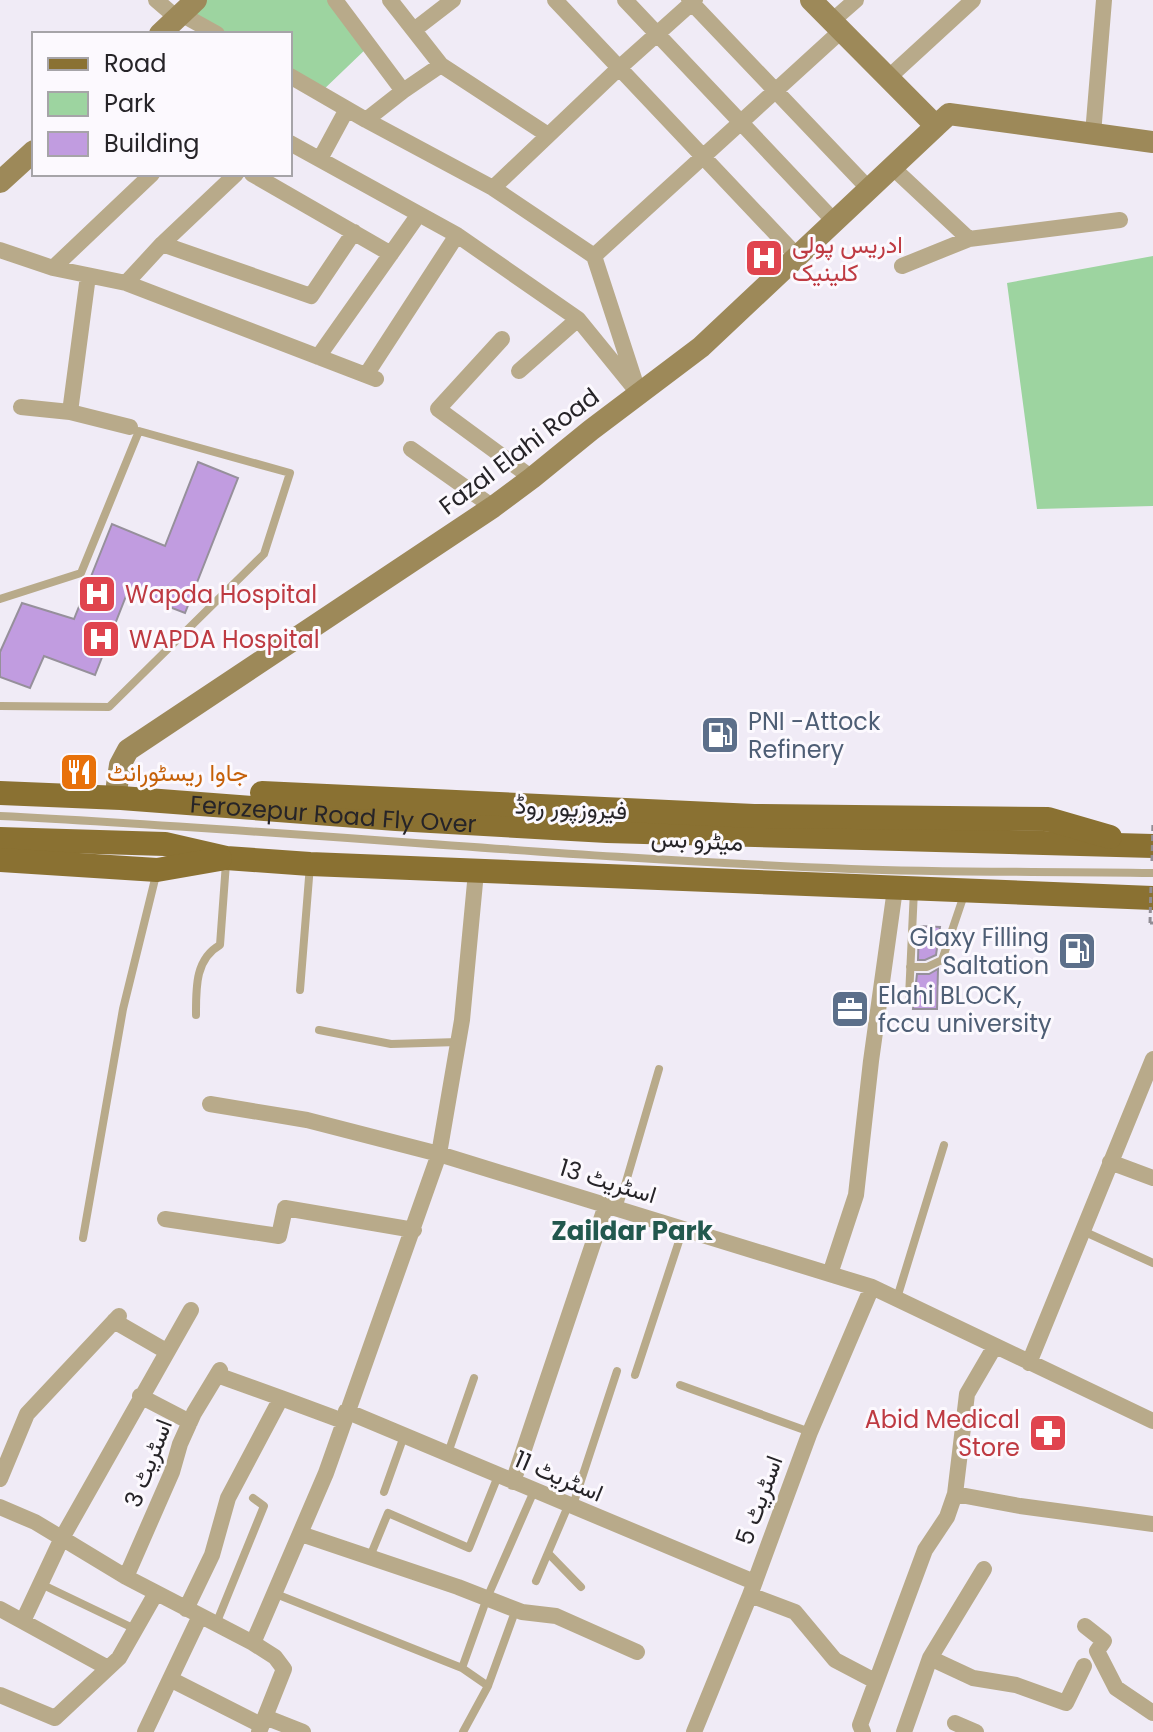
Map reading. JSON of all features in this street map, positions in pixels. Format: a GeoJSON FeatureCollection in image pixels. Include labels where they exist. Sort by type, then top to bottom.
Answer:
{"type":"FeatureCollection","features":[{"type":"Feature","properties":{"kind":"main road","name":"فیروزپور روڈ"},"geometry":{"type":"LineString","coordinates":[[0,782],[754,816],[1048,819],[1146,846]]}},
{"type":"Feature","properties":{"kind":"main road","name":"Ferozepur Road Fly Over"},"geometry":{"type":"LineString","coordinates":[[0,793],[135,799],[607,831],[956,842]]}},
{"type":"Feature","properties":{"kind":"main road"},"geometry":{"type":"LineString","coordinates":[[0,839],[165,844],[226,858],[310,864],[1153,898]]}},
{"type":"Feature","properties":{"kind":"main road","name":"فیروزپور روڈ"},"geometry":{"type":"LineString","coordinates":[[956,842],[1146,846]]}},
{"type":"Feature","properties":{"kind":"main road"},"geometry":{"type":"LineString","coordinates":[[0,860],[157,870],[226,858]]}},
{"type":"Feature","properties":{"kind":"street"},"geometry":{"type":"LineString","coordinates":[[156,0],[185,10],[214,32]]}},
{"type":"Feature","properties":{"kind":"street"},"geometry":{"type":"LineString","coordinates":[[335,0],[403,91]]}},
{"type":"Feature","properties":{"kind":"street"},"geometry":{"type":"LineString","coordinates":[[390,0],[441,65],[548,135]]}},
{"type":"Feature","properties":{"kind":"street"},"geometry":{"type":"LineString","coordinates":[[414,30],[453,0]]}},
{"type":"Feature","properties":{"kind":"street"},"geometry":{"type":"LineString","coordinates":[[555,0],[797,256]]}},
{"type":"Feature","properties":{"kind":"street"},"geometry":{"type":"LineString","coordinates":[[625,0],[834,221]]}},
{"type":"Feature","properties":{"kind":"street"},"geometry":{"type":"LineString","coordinates":[[811,0],[936,126],[949,114],[1153,142]]}},
{"type":"Feature","properties":{"kind":"street"},"geometry":{"type":"LineString","coordinates":[[594,256],[775,91],[837,26],[856,0]]}},
{"type":"Feature","properties":{"kind":"street"},"geometry":{"type":"LineString","coordinates":[[888,78],[973,0]]}},
{"type":"Feature","properties":{"kind":"street"},"geometry":{"type":"LineString","coordinates":[[1093,134],[1104,0]]}},
{"type":"Feature","properties":{"kind":"street"},"geometry":{"type":"LineString","coordinates":[[493,188],[692,1],[869,189]]}},
{"type":"Feature","properties":{"kind":"street"},"geometry":{"type":"LineString","coordinates":[[162,32],[185,10]]}},
{"type":"Feature","properties":{"kind":"street"},"geometry":{"type":"LineString","coordinates":[[366,120],[441,65]]}},
{"type":"Feature","properties":{"kind":"street"},"geometry":{"type":"LineString","coordinates":[[292,77],[493,188],[594,256],[639,394]]}},
{"type":"Feature","properties":{"kind":"street"},"geometry":{"type":"LineString","coordinates":[[320,159],[347,109]]}},
{"type":"Feature","properties":{"kind":"street","name":"Fazal Elahi Road"},"geometry":{"type":"LineString","coordinates":[[117,785],[120,765],[128,750],[493,507],[701,347],[936,126]]}},
{"type":"Feature","properties":{"kind":"street"},"geometry":{"type":"LineString","coordinates":[[292,144],[457,235],[578,319],[639,394]]}},
{"type":"Feature","properties":{"kind":"street"},"geometry":{"type":"LineString","coordinates":[[0,182],[32,153]]}},
{"type":"Feature","properties":{"kind":"street"},"geometry":{"type":"LineString","coordinates":[[892,167],[969,239]]}},
{"type":"Feature","properties":{"kind":"street"},"geometry":{"type":"LineString","coordinates":[[53,268],[150,176]]}},
{"type":"Feature","properties":{"kind":"street"},"geometry":{"type":"LineString","coordinates":[[126,283],[234,176]]}},
{"type":"Feature","properties":{"kind":"street"},"geometry":{"type":"LineString","coordinates":[[256,176],[391,254]]}},
{"type":"Feature","properties":{"kind":"street"},"geometry":{"type":"LineString","coordinates":[[318,357],[419,214]]}},
{"type":"Feature","properties":{"kind":"street"},"geometry":{"type":"LineString","coordinates":[[902,266],[969,239],[1120,220]]}},
{"type":"Feature","properties":{"kind":"street"},"geometry":{"type":"LineString","coordinates":[[162,244],[311,296],[354,232]]}},
{"type":"Feature","properties":{"kind":"street"},"geometry":{"type":"LineString","coordinates":[[0,250],[53,268],[126,283],[371,377],[457,235]]}},
{"type":"Feature","properties":{"kind":"street"},"geometry":{"type":"LineString","coordinates":[[70,412],[88,276]]}},
{"type":"Feature","properties":{"kind":"street"},"geometry":{"type":"LineString","coordinates":[[519,371],[578,319]]}},
{"type":"Feature","properties":{"kind":"street"},"geometry":{"type":"LineString","coordinates":[[502,339],[438,409],[532,478]]}},
{"type":"Feature","properties":{"kind":"street"},"geometry":{"type":"LineString","coordinates":[[21,407],[70,412],[130,427]]}},
{"type":"Feature","properties":{"kind":"street"},"geometry":{"type":"LineString","coordinates":[[411,449],[493,507]]}},
{"type":"Feature","properties":{"kind":"street"},"geometry":{"type":"LineString","coordinates":[[253,1643],[326,1473],[439,1154],[458,1042],[476,872]]}},
{"type":"Feature","properties":{"kind":"street"},"geometry":{"type":"LineString","coordinates":[[830,1274],[856,1195],[871,1061],[905,889]]}},
{"type":"Feature","properties":{"kind":"street"},"geometry":{"type":"LineString","coordinates":[[1029,1363],[1153,1059]]}},
{"type":"Feature","properties":{"kind":"street","name":"اسٹریٹ 13"},"geometry":{"type":"LineString","coordinates":[[210,1104],[307,1120],[439,1154],[872,1287],[1153,1421]]}},
{"type":"Feature","properties":{"kind":"street"},"geometry":{"type":"LineString","coordinates":[[1110,1162],[1153,1178]]}},
{"type":"Feature","properties":{"kind":"street"},"geometry":{"type":"LineString","coordinates":[[505,1479],[612,1207]]}},
{"type":"Feature","properties":{"kind":"street"},"geometry":{"type":"LineString","coordinates":[[165,1219],[279,1236],[285,1208],[414,1230]]}},
{"type":"Feature","properties":{"kind":"street","name":"اسٹریٹ 5"},"geometry":{"type":"LineString","coordinates":[[694,1732],[752,1589],[810,1432],[872,1287]]}},
{"type":"Feature","properties":{"kind":"street"},"geometry":{"type":"LineString","coordinates":[[23,1621],[62,1538],[191,1310]]}},
{"type":"Feature","properties":{"kind":"street"},"geometry":{"type":"LineString","coordinates":[[0,1479],[27,1414],[116,1319],[166,1351]]}},
{"type":"Feature","properties":{"kind":"street"},"geometry":{"type":"LineString","coordinates":[[863,1732],[860,1725],[925,1550],[947,1517],[955,1494],[967,1394],[995,1346]]}},
{"type":"Feature","properties":{"kind":"street","name":"اسٹریٹ 11"},"geometry":{"type":"LineString","coordinates":[[218,1372],[281,1398],[404,1436],[752,1589],[795,1612],[835,1660],[875,1681]]}},
{"type":"Feature","properties":{"kind":"street","name":"اسٹریٹ 3"},"geometry":{"type":"LineString","coordinates":[[126,1577],[154,1516],[190,1422],[218,1372]]}},
{"type":"Feature","properties":{"kind":"street"},"geometry":{"type":"LineString","coordinates":[[140,1396],[190,1422]]}},
{"type":"Feature","properties":{"kind":"street"},"geometry":{"type":"LineString","coordinates":[[145,1732],[170,1679],[228,1498],[281,1398]]}},
{"type":"Feature","properties":{"kind":"street"},"geometry":{"type":"LineString","coordinates":[[955,1494],[1153,1524]]}},
{"type":"Feature","properties":{"kind":"street"},"geometry":{"type":"LineString","coordinates":[[0,1507],[35,1522],[126,1577],[275,1657],[284,1669],[261,1725]]}},
{"type":"Feature","properties":{"kind":"street"},"geometry":{"type":"LineString","coordinates":[[301,1534],[516,1609],[556,1616],[637,1652]]}},
{"type":"Feature","properties":{"kind":"street"},"geometry":{"type":"LineString","coordinates":[[904,1732],[930,1658],[984,1569]]}},
{"type":"Feature","properties":{"kind":"street"},"geometry":{"type":"LineString","coordinates":[[0,1695],[55,1718],[119,1658],[156,1593]]}},
{"type":"Feature","properties":{"kind":"street"},"geometry":{"type":"LineString","coordinates":[[0,1609],[108,1668]]}},
{"type":"Feature","properties":{"kind":"street"},"geometry":{"type":"LineString","coordinates":[[1085,1626],[1104,1641],[1097,1651],[1116,1688],[1153,1713]]}},
{"type":"Feature","properties":{"kind":"street"},"geometry":{"type":"LineString","coordinates":[[930,1658],[973,1678],[1016,1685],[1066,1703],[1084,1666]]}},
{"type":"Feature","properties":{"kind":"street"},"geometry":{"type":"LineString","coordinates":[[170,1679],[261,1725],[303,1732]]}},
{"type":"Feature","properties":{"kind":"street"},"geometry":{"type":"LineString","coordinates":[[955,1723],[976,1732]]}},
{"type":"Feature","properties":{"kind":"lane"},"geometry":{"type":"LineString","coordinates":[[0,599],[81,573],[139,431],[290,473],[264,554],[109,707],[0,706]]}},
{"type":"Feature","properties":{"kind":"lane","name":"میٹرو بس"},"geometry":{"type":"LineString","coordinates":[[0,816],[175,824],[415,843],[852,869],[1153,873]]}},
{"type":"Feature","properties":{"kind":"lane"},"geometry":{"type":"LineString","coordinates":[[196,1015],[198,976],[204,959],[220,945],[226,858]]}},
{"type":"Feature","properties":{"kind":"lane"},"geometry":{"type":"LineString","coordinates":[[300,990],[310,864]]}},
{"type":"Feature","properties":{"kind":"lane"},"geometry":{"type":"LineString","coordinates":[[83,1238],[123,1009],[157,870]]}},
{"type":"Feature","properties":{"kind":"lane"},"geometry":{"type":"LineString","coordinates":[[905,889],[909,997]]}},
{"type":"Feature","properties":{"kind":"lane"},"geometry":{"type":"LineString","coordinates":[[910,967],[927,967],[942,960],[965,891]]}},
{"type":"Feature","properties":{"kind":"lane"},"geometry":{"type":"LineString","coordinates":[[319,1030],[391,1044],[458,1042]]}},
{"type":"Feature","properties":{"kind":"lane"},"geometry":{"type":"LineString","coordinates":[[612,1207],[659,1069]]}},
{"type":"Feature","properties":{"kind":"lane"},"geometry":{"type":"LineString","coordinates":[[897,1299],[944,1145]]}},
{"type":"Feature","properties":{"kind":"lane"},"geometry":{"type":"LineString","coordinates":[[635,1375],[683,1229]]}},
{"type":"Feature","properties":{"kind":"lane"},"geometry":{"type":"LineString","coordinates":[[1082,1230],[1153,1263]]}},
{"type":"Feature","properties":{"kind":"lane"},"geometry":{"type":"LineString","coordinates":[[536,1581],[570,1507],[617,1371]]}},
{"type":"Feature","properties":{"kind":"lane"},"geometry":{"type":"LineString","coordinates":[[448,1455],[474,1378]]}},
{"type":"Feature","properties":{"kind":"lane"},"geometry":{"type":"LineString","coordinates":[[680,1385],[810,1432]]}},
{"type":"Feature","properties":{"kind":"lane"},"geometry":{"type":"LineString","coordinates":[[384,1492],[404,1436]]}},
{"type":"Feature","properties":{"kind":"lane"},"geometry":{"type":"LineString","coordinates":[[369,1559],[388,1513],[469,1548],[505,1479]]}},
{"type":"Feature","properties":{"kind":"lane"},"geometry":{"type":"LineString","coordinates":[[462,1668],[487,1598],[534,1491]]}},
{"type":"Feature","properties":{"kind":"lane"},"geometry":{"type":"LineString","coordinates":[[216,1625],[264,1506],[253,1498]]}},
{"type":"Feature","properties":{"kind":"lane"},"geometry":{"type":"LineString","coordinates":[[548,1553],[581,1587]]}},
{"type":"Feature","properties":{"kind":"lane"},"geometry":{"type":"LineString","coordinates":[[41,1584],[135,1630]]}},
{"type":"Feature","properties":{"kind":"lane"},"geometry":{"type":"LineString","coordinates":[[276,1594],[462,1668],[488,1686]]}},
{"type":"Feature","properties":{"kind":"lane"},"geometry":{"type":"LineString","coordinates":[[463,1732],[488,1686],[516,1609]]}},
{"type":"Feature","properties":{"kind":"green space"},"geometry":{"type":"Polygon","coordinates":[[[197,0],[335,0],[369,46],[320,93],[292,77],[292,32],[213,32],[181,14],[197,0]]]}},
{"type":"Feature","properties":{"kind":"green space"},"geometry":{"type":"Polygon","coordinates":[[[1153,256],[1153,506],[1037,509],[1007,283],[1153,256]]]}},
{"type":"Feature","properties":{"kind":"building"},"geometry":{"type":"Polygon","coordinates":[[[198,462],[238,478],[185,613],[128,591],[95,675],[44,656],[30,688],[0,677],[0,652],[22,603],[74,619],[112,524],[165,546],[198,462]]]}},
{"type":"Feature","properties":{"kind":"building"},"geometry":{"type":"Polygon","coordinates":[[[919,926],[940,927],[936,955],[925,960],[918,960],[919,926]]]}},
{"type":"Feature","properties":{"kind":"building"},"geometry":{"type":"Polygon","coordinates":[[[938,969],[937,1009],[913,1009],[917,974],[929,974],[938,969]]]}},
{"type":"Feature","properties":{"kind":"place","name":"ادریس پولی کلینیک"},"geometry":{"type":"Point","coordinates":[764,258]}},
{"type":"Feature","properties":{"kind":"place","name":"Wapda Hospital"},"geometry":{"type":"Point","coordinates":[97,594]}},
{"type":"Feature","properties":{"kind":"place","name":"WAPDA Hospital"},"geometry":{"type":"Point","coordinates":[101,639]}},
{"type":"Feature","properties":{"kind":"place","name":"PNI -Attock Refinery"},"geometry":{"type":"Point","coordinates":[720,735]}},
{"type":"Feature","properties":{"kind":"place","name":"جاوا ریسٹورانٹ"},"geometry":{"type":"Point","coordinates":[79,772]}},
{"type":"Feature","properties":{"kind":"place","name":"Glaxy Filling Saltation"},"geometry":{"type":"Point","coordinates":[1077,951]}},
{"type":"Feature","properties":{"kind":"place","name":"Elahi BLOCK, fccu university"},"geometry":{"type":"Point","coordinates":[850,1009]}},
{"type":"Feature","properties":{"kind":"place","name":"Abid Medical Store"},"geometry":{"type":"Point","coordinates":[1048,1433]}},
{"type":"Feature","properties":{"kind":"district","name":"Zaildar Park"},"geometry":{"type":"Point","coordinates":[632,1231]}}]}
